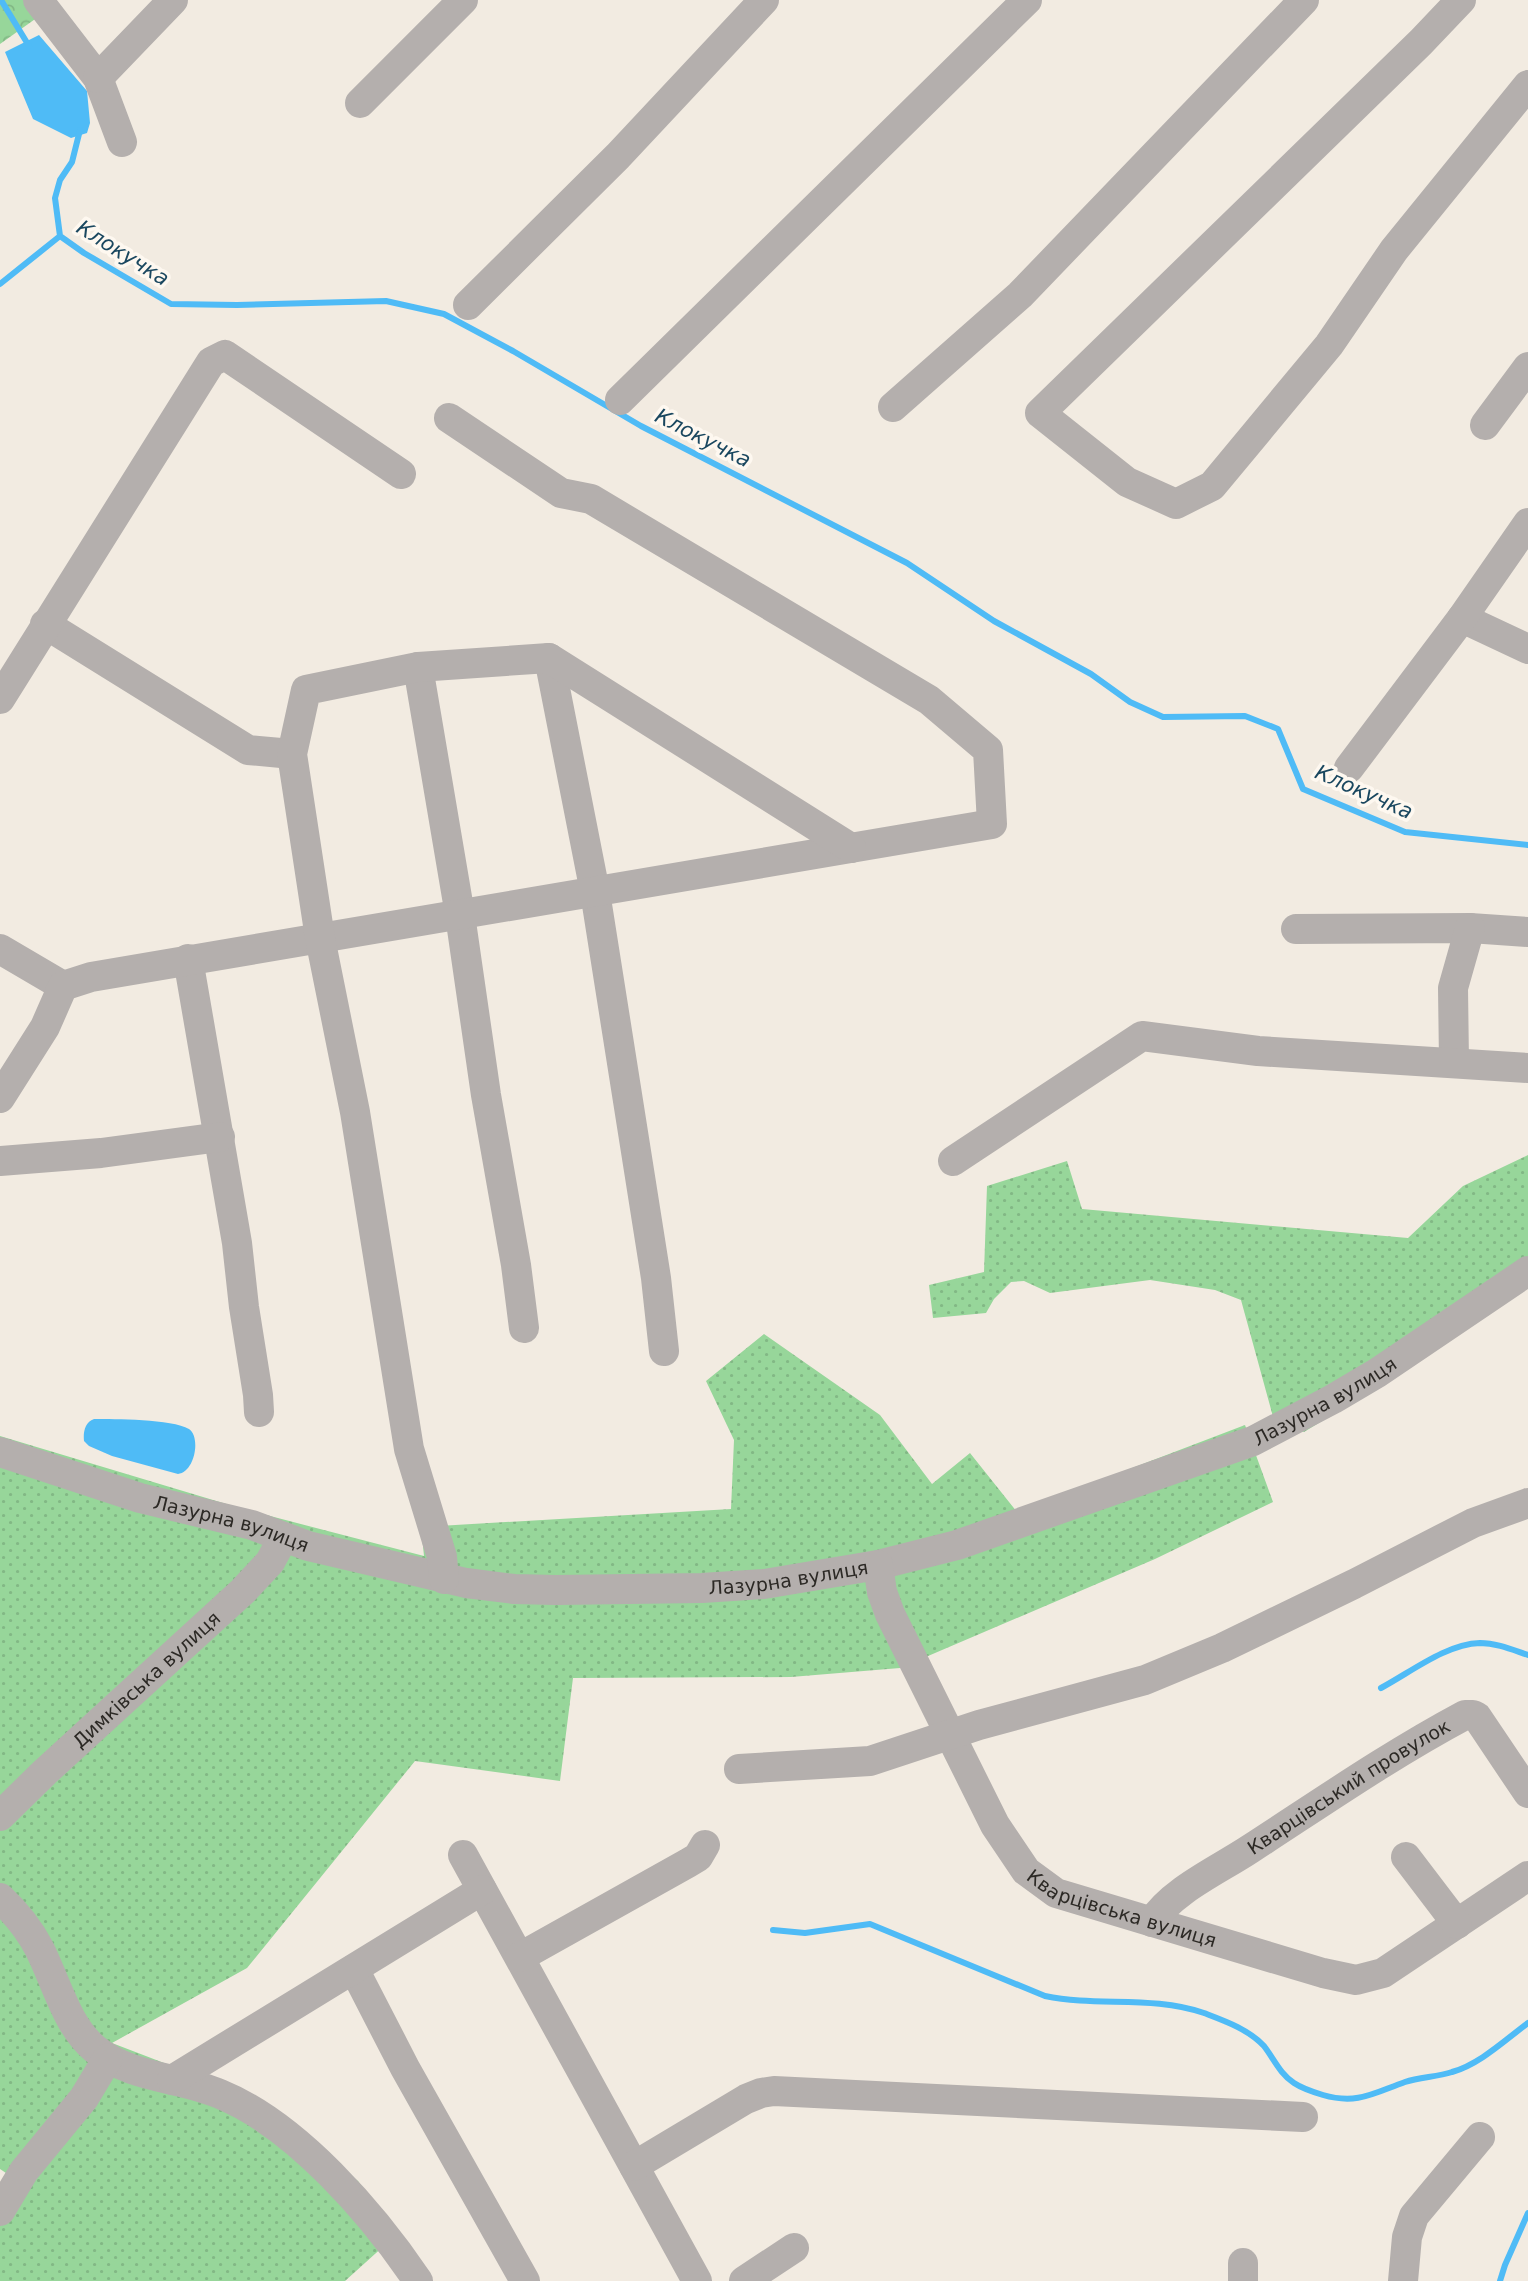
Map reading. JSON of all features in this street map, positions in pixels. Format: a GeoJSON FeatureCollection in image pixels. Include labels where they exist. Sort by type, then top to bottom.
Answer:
{"type":"FeatureCollection","features":[{"type":"Feature","properties":{"kind":"street"},"geometry":{"type":"LineString","coordinates":[[38,0],[98,78],[122,142]]}},
{"type":"Feature","properties":{"kind":"street"},"geometry":{"type":"LineString","coordinates":[[98,78],[173,0]]}},
{"type":"Feature","properties":{"kind":"street"},"geometry":{"type":"LineString","coordinates":[[360,103],[463,0]]}},
{"type":"Feature","properties":{"kind":"street"},"geometry":{"type":"LineString","coordinates":[[468,305],[618,156],[764,0]]}},
{"type":"Feature","properties":{"kind":"street"},"geometry":{"type":"LineString","coordinates":[[620,400],[1027,0]]}},
{"type":"Feature","properties":{"kind":"street"},"geometry":{"type":"LineString","coordinates":[[893,407],[1020,295],[1304,0]]}},
{"type":"Feature","properties":{"kind":"street"},"geometry":{"type":"LineString","coordinates":[[1461,0],[1040,413],[1127,482],[1175,504],[1212,486],[1329,345],[1394,250],[1528,85]]}},
{"type":"Feature","properties":{"kind":"street"},"geometry":{"type":"LineString","coordinates":[[0,699],[211,362],[225,355],[401,474]]}},
{"type":"Feature","properties":{"kind":"street"},"geometry":{"type":"LineString","coordinates":[[1485,425],[1528,367]]}},
{"type":"Feature","properties":{"kind":"street"},"geometry":{"type":"LineString","coordinates":[[0,949],[63,986],[91,977],[188,959],[992,824],[988,750],[929,700],[591,499],[561,493],[449,418]]}},
{"type":"Feature","properties":{"kind":"street"},"geometry":{"type":"LineString","coordinates":[[1349,768],[1462,618],[1528,523]]}},
{"type":"Feature","properties":{"kind":"street"},"geometry":{"type":"LineString","coordinates":[[1462,618],[1528,649]]}},
{"type":"Feature","properties":{"kind":"street"},"geometry":{"type":"LineString","coordinates":[[45,624],[248,750],[292,754]]}},
{"type":"Feature","properties":{"kind":"street"},"geometry":{"type":"LineString","coordinates":[[444,1579],[442,1557],[406,1437],[355,1112],[320,938],[292,754],[306,690],[418,667],[548,658],[851,848]]}},
{"type":"Feature","properties":{"kind":"street"},"geometry":{"type":"LineString","coordinates":[[548,658],[595,892],[656,1278],[664,1350]]}},
{"type":"Feature","properties":{"kind":"street"},"geometry":{"type":"LineString","coordinates":[[418,667],[460,915],[524,1328]]}},
{"type":"Feature","properties":{"kind":"street"},"geometry":{"type":"LineString","coordinates":[[1454,1062],[1453,988],[1470,928]]}},
{"type":"Feature","properties":{"kind":"street"},"geometry":{"type":"LineString","coordinates":[[1296,929],[1470,928],[1528,932]]}},
{"type":"Feature","properties":{"kind":"street"},"geometry":{"type":"LineString","coordinates":[[188,959],[237,1243],[259,1412]]}},
{"type":"Feature","properties":{"kind":"street"},"geometry":{"type":"LineString","coordinates":[[0,1098],[45,1027],[63,986]]}},
{"type":"Feature","properties":{"kind":"street"},"geometry":{"type":"LineString","coordinates":[[953,1161],[1142,1036],[1258,1051],[1528,1069]]}},
{"type":"Feature","properties":{"kind":"street"},"geometry":{"type":"LineString","coordinates":[[0,1161],[101,1153],[220,1137]]}},
{"type":"Feature","properties":{"kind":"street","name":"Лазурна вулиця"},"geometry":{"type":"LineString","coordinates":[[0,1452],[130,1494],[252,1525],[308,1546],[444,1579],[492,1587],[555,1590],[702,1588],[797,1580],[878,1565],[957,1545],[1253,1441],[1377,1373],[1528,1271]]}},
{"type":"Feature","properties":{"kind":"street"},"geometry":{"type":"LineString","coordinates":[[739,1769],[857,1763],[882,1758],[990,1722],[1145,1680],[1182,1666],[1365,1579],[1473,1523],[1528,1503]]}},
{"type":"Feature","properties":{"kind":"street","name":"Димківська вулиця"},"geometry":{"type":"LineString","coordinates":[[0,1816],[243,1591],[270,1562],[283,1538]]}},
{"type":"Feature","properties":{"kind":"street","name":"Кварцівська вулиця"},"geometry":{"type":"LineString","coordinates":[[878,1565],[882,1592],[890,1614],[995,1825],[1018,1860],[1034,1878],[1056,1893],[1323,1973],[1356,1980],[1370,1978],[1389,1969],[1528,1876]]}},
{"type":"Feature","properties":{"kind":"street","name":"Кварцівський провулок"},"geometry":{"type":"LineString","coordinates":[[1152,1923],[1164,1906],[1303,1812],[1465,1715],[1476,1717],[1528,1793]]}},
{"type":"Feature","properties":{"kind":"street"},"geometry":{"type":"LineString","coordinates":[[520,1958],[698,1857],[705,1845]]}},
{"type":"Feature","properties":{"kind":"street"},"geometry":{"type":"LineString","coordinates":[[463,1855],[697,2281]]}},
{"type":"Feature","properties":{"kind":"street"},"geometry":{"type":"LineString","coordinates":[[1406,1857],[1457,1924]]}},
{"type":"Feature","properties":{"kind":"street"},"geometry":{"type":"LineString","coordinates":[[172,2080],[482,1890]]}},
{"type":"Feature","properties":{"kind":"street"},"geometry":{"type":"LineString","coordinates":[[0,1898],[21,1921],[34,1941],[85,2039],[108,2058],[130,2068],[216,2092],[236,2101],[282,2132],[370,2215],[418,2281]]}},
{"type":"Feature","properties":{"kind":"street"},"geometry":{"type":"LineString","coordinates":[[354,1969],[405,2068],[525,2281]]}},
{"type":"Feature","properties":{"kind":"street"},"geometry":{"type":"LineString","coordinates":[[1,2204],[37,2152],[84,2098],[108,2058]]}},
{"type":"Feature","properties":{"kind":"street"},"geometry":{"type":"LineString","coordinates":[[634,2166],[746,2099],[774,2091],[1303,2117]]}},
{"type":"Feature","properties":{"kind":"street"},"geometry":{"type":"LineString","coordinates":[[1403,2281],[1407,2237],[1414,2216],[1480,2137]]}},
{"type":"Feature","properties":{"kind":"street"},"geometry":{"type":"LineString","coordinates":[[744,2281],[794,2248]]}},
{"type":"Feature","properties":{"kind":"green space"},"geometry":{"type":"Polygon","coordinates":[[[0,0],[26,0],[38,17],[0,44],[0,0]]]}},
{"type":"Feature","properties":{"kind":"green space"},"geometry":{"type":"Polygon","coordinates":[[[1528,1155],[1528,1288],[1386,1382],[1304,1432],[1275,1424],[1241,1300],[1215,1290],[1150,1280],[1050,1293],[1024,1281],[1011,1282],[994,1299],[986,1313],[933,1318],[929,1285],[984,1272],[987,1186],[1067,1161],[1082,1209],[1408,1238],[1463,1186],[1528,1155]]]}},
{"type":"Feature","properties":{"kind":"green space"},"geometry":{"type":"Polygon","coordinates":[[[764,1334],[880,1415],[932,1484],[970,1453],[1017,1512],[1245,1425],[1273,1502],[1155,1559],[900,1668],[791,1677],[573,1678],[560,1781],[415,1761],[247,1968],[112,2043],[237,2091],[293,2130],[358,2181],[396,2235],[345,2281],[0,2281],[0,2188],[6,2173],[0,2169],[0,1436],[243,1509],[424,1556],[421,1527],[731,1509],[734,1440],[706,1381],[764,1334]]]}},
{"type":"Feature","properties":{"kind":"water"},"geometry":{"type":"Polygon","coordinates":[[[39,35],[87,91],[90,123],[87,133],[71,138],[33,119],[5,52],[39,35]]]}},
{"type":"Feature","properties":{"kind":"water"},"geometry":{"type":"Polygon","coordinates":[[[94,1419],[157,1421],[189,1429],[195,1439],[192,1461],[184,1472],[178,1474],[112,1456],[84,1441],[85,1428],[88,1422],[94,1419]]]}},
{"type":"Feature","properties":{"kind":"waterway","name":"Клокучка"},"geometry":{"type":"LineString","coordinates":[[1,0],[29,46]]}},
{"type":"Feature","properties":{"kind":"waterway","name":"Клокучка"},"geometry":{"type":"LineString","coordinates":[[80,130],[72,162],[60,180],[55,198],[60,236],[171,304],[386,301],[444,314],[641,426],[907,563],[994,621],[1091,674],[1130,702],[1163,717],[1245,716],[1278,729],[1303,789],[1405,832],[1528,845]]}},
{"type":"Feature","properties":{"kind":"waterway"},"geometry":{"type":"LineString","coordinates":[[0,284],[60,236]]}},
{"type":"Feature","properties":{"kind":"waterway"},"geometry":{"type":"LineString","coordinates":[[1381,1688],[1442,1653],[1467,1645],[1493,1644],[1528,1655]]}},
{"type":"Feature","properties":{"kind":"waterway"},"geometry":{"type":"LineString","coordinates":[[773,1930],[805,1933],[870,1924],[1045,1996],[1085,2001],[1165,2004],[1204,2013],[1236,2026],[1258,2040],[1281,2071],[1294,2083],[1335,2098],[1365,2096],[1411,2080],[1446,2074],[1462,2068],[1492,2051],[1528,2023]]}},
{"type":"Feature","properties":{"kind":"waterway"},"geometry":{"type":"LineString","coordinates":[[1500,2281],[1528,2213]]}}]}
